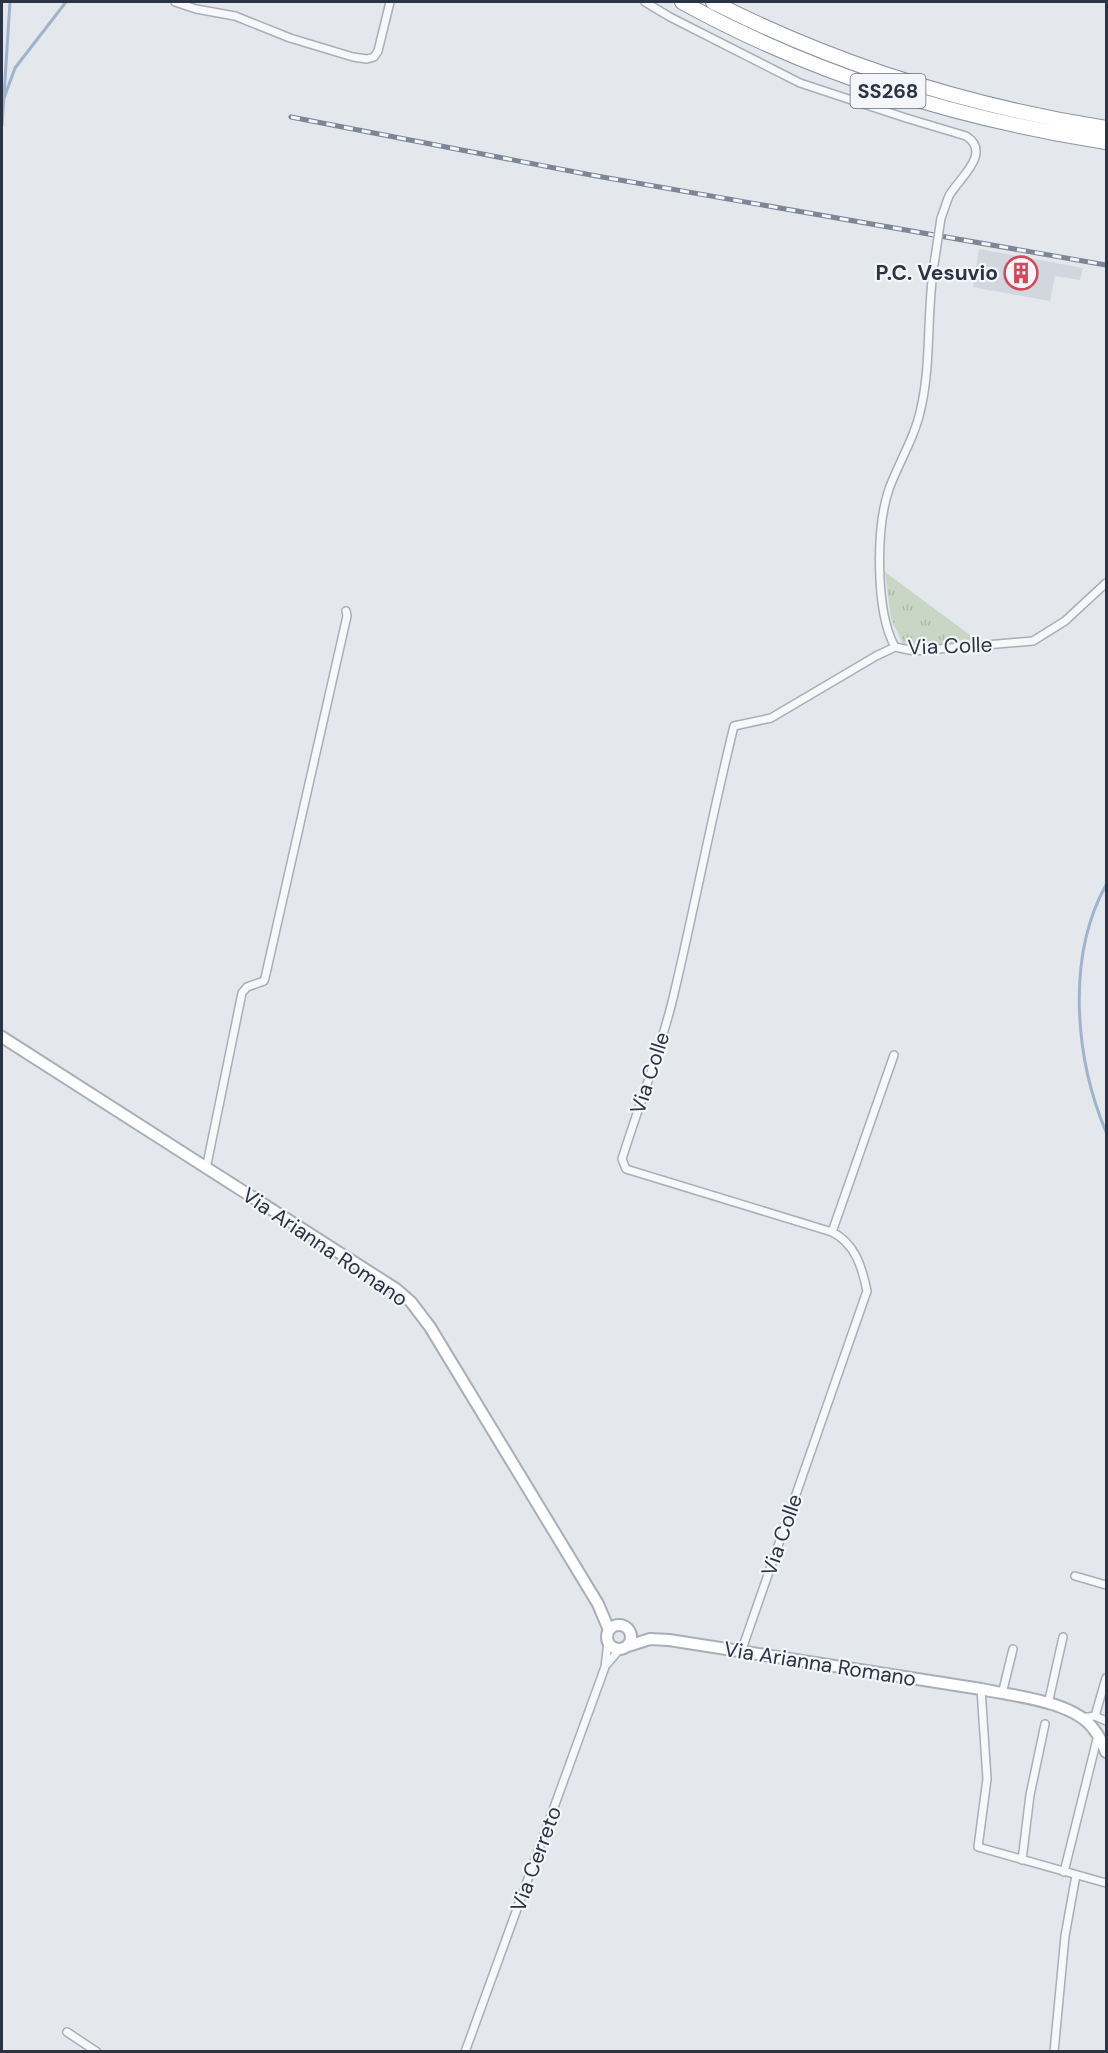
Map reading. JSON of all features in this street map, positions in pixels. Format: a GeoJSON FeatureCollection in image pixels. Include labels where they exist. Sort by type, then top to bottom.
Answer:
{"type":"FeatureCollection","features":[{"type":"Feature","properties":{"kind":"highway","name":"SS268"},"geometry":{"type":"LineString","coordinates":[[682,2],[774,47],[840,75],[907,98],[1019,127],[1107,142]]}},
{"type":"Feature","properties":{"kind":"highway","name":"SS268"},"geometry":{"type":"LineString","coordinates":[[713,2],[805,45],[912,84],[1021,113],[1107,128]]}},
{"type":"Feature","properties":{"kind":"street"},"geometry":{"type":"LineString","coordinates":[[175,2],[196,9],[235,16],[290,39],[367,59],[374,57],[378,51],[390,2]]}},
{"type":"Feature","properties":{"kind":"street"},"geometry":{"type":"LineString","coordinates":[[645,2],[800,83],[966,136],[972,140],[976,152],[974,161],[950,195],[941,218],[929,297],[925,385],[921,408],[912,436],[890,486],[881,524],[882,595],[888,631],[895,647]]}},
{"type":"Feature","properties":{"kind":"street","name":"Via Colle"},"geometry":{"type":"LineString","coordinates":[[741,1652],[867,1291],[864,1274],[854,1252],[843,1237],[626,1169],[622,1159],[674,995],[734,726],[771,718],[895,647],[914,651],[1033,642],[1065,621],[1107,583]]}},
{"type":"Feature","properties":{"kind":"street"},"geometry":{"type":"LineString","coordinates":[[206,1169],[242,993],[247,987],[264,981],[265,978],[347,616],[346,611]]}},
{"type":"Feature","properties":{"kind":"street","name":"Via Arianna Romano"},"geometry":{"type":"LineString","coordinates":[[2,1037],[396,1289],[411,1302],[430,1326],[597,1604],[608,1636]]}},
{"type":"Feature","properties":{"kind":"street"},"geometry":{"type":"LineString","coordinates":[[832,1232],[894,1055]]}},
{"type":"Feature","properties":{"kind":"street"},"geometry":{"type":"LineString","coordinates":[[1075,1576],[1107,1585]]}},
{"type":"Feature","properties":{"kind":"street","name":"Via Arianna Romano"},"geometry":{"type":"LineString","coordinates":[[597,1604],[626,1628],[659,1639],[981,1689],[1048,1704],[1081,1718],[1090,1725],[1107,1752]]}},
{"type":"Feature","properties":{"kind":"street"},"geometry":{"type":"LineString","coordinates":[[615,1625],[626,1628],[631,1638],[624,1647],[613,1647],[608,1636],[615,1625]]}},
{"type":"Feature","properties":{"kind":"street","name":"Via Cerreto"},"geometry":{"type":"LineString","coordinates":[[465,2052],[605,1667],[608,1636]]}},
{"type":"Feature","properties":{"kind":"street"},"geometry":{"type":"LineString","coordinates":[[1048,1704],[1063,1637]]}},
{"type":"Feature","properties":{"kind":"street","name":"Via Arianna Romano"},"geometry":{"type":"LineString","coordinates":[[624,1647],[639,1641],[659,1639]]}},
{"type":"Feature","properties":{"kind":"street","name":"Via Cerreto"},"geometry":{"type":"LineString","coordinates":[[605,1667],[624,1647]]}},
{"type":"Feature","properties":{"kind":"street"},"geometry":{"type":"LineString","coordinates":[[1002,1694],[1013,1649]]}},
{"type":"Feature","properties":{"kind":"street"},"geometry":{"type":"LineString","coordinates":[[1095,1716],[1107,1678]]}},
{"type":"Feature","properties":{"kind":"street"},"geometry":{"type":"LineString","coordinates":[[981,1689],[987,1779],[978,1847],[1107,1883]]}},
{"type":"Feature","properties":{"kind":"street"},"geometry":{"type":"LineString","coordinates":[[1081,1718],[1095,1716],[1107,1721]]}},
{"type":"Feature","properties":{"kind":"street"},"geometry":{"type":"LineString","coordinates":[[1022,1860],[1029,1795],[1045,1724]]}},
{"type":"Feature","properties":{"kind":"street"},"geometry":{"type":"LineString","coordinates":[[1064,1872],[1098,1735]]}},
{"type":"Feature","properties":{"kind":"street"},"geometry":{"type":"LineString","coordinates":[[1054,2052],[1065,1936],[1076,1875]]}},
{"type":"Feature","properties":{"kind":"street"},"geometry":{"type":"LineString","coordinates":[[67,2032],[97,2052]]}},
{"type":"Feature","properties":{"kind":"shaded area","name":"P.C. Vesuvio"},"geometry":{"type":"Polygon","coordinates":[[[979,249],[1083,268],[1080,280],[1055,276],[1050,301],[973,287],[979,249]]]}},
{"type":"Feature","properties":{"kind":"green space"},"geometry":{"type":"Polygon","coordinates":[[[885,572],[978,641],[920,647],[903,644],[891,619],[885,572]]]}},
{"type":"Feature","properties":{"kind":"waterway"},"geometry":{"type":"LineString","coordinates":[[2,126],[10,2]]}},
{"type":"Feature","properties":{"kind":"waterway"},"geometry":{"type":"LineString","coordinates":[[4,98],[15,68],[66,2]]}},
{"type":"Feature","properties":{"kind":"waterway"},"geometry":{"type":"LineString","coordinates":[[1106,885],[1093,913],[1085,944],[1080,975],[1079,1008],[1087,1072],[1106,1132]]}},
{"type":"Feature","properties":{"kind":"railway"},"geometry":{"type":"LineString","coordinates":[[291,117],[591,175],[1106,265]]}},
{"type":"Feature","properties":{"kind":"place","name":"P.C. Vesuvio"},"geometry":{"type":"Point","coordinates":[1021,273]}}]}
